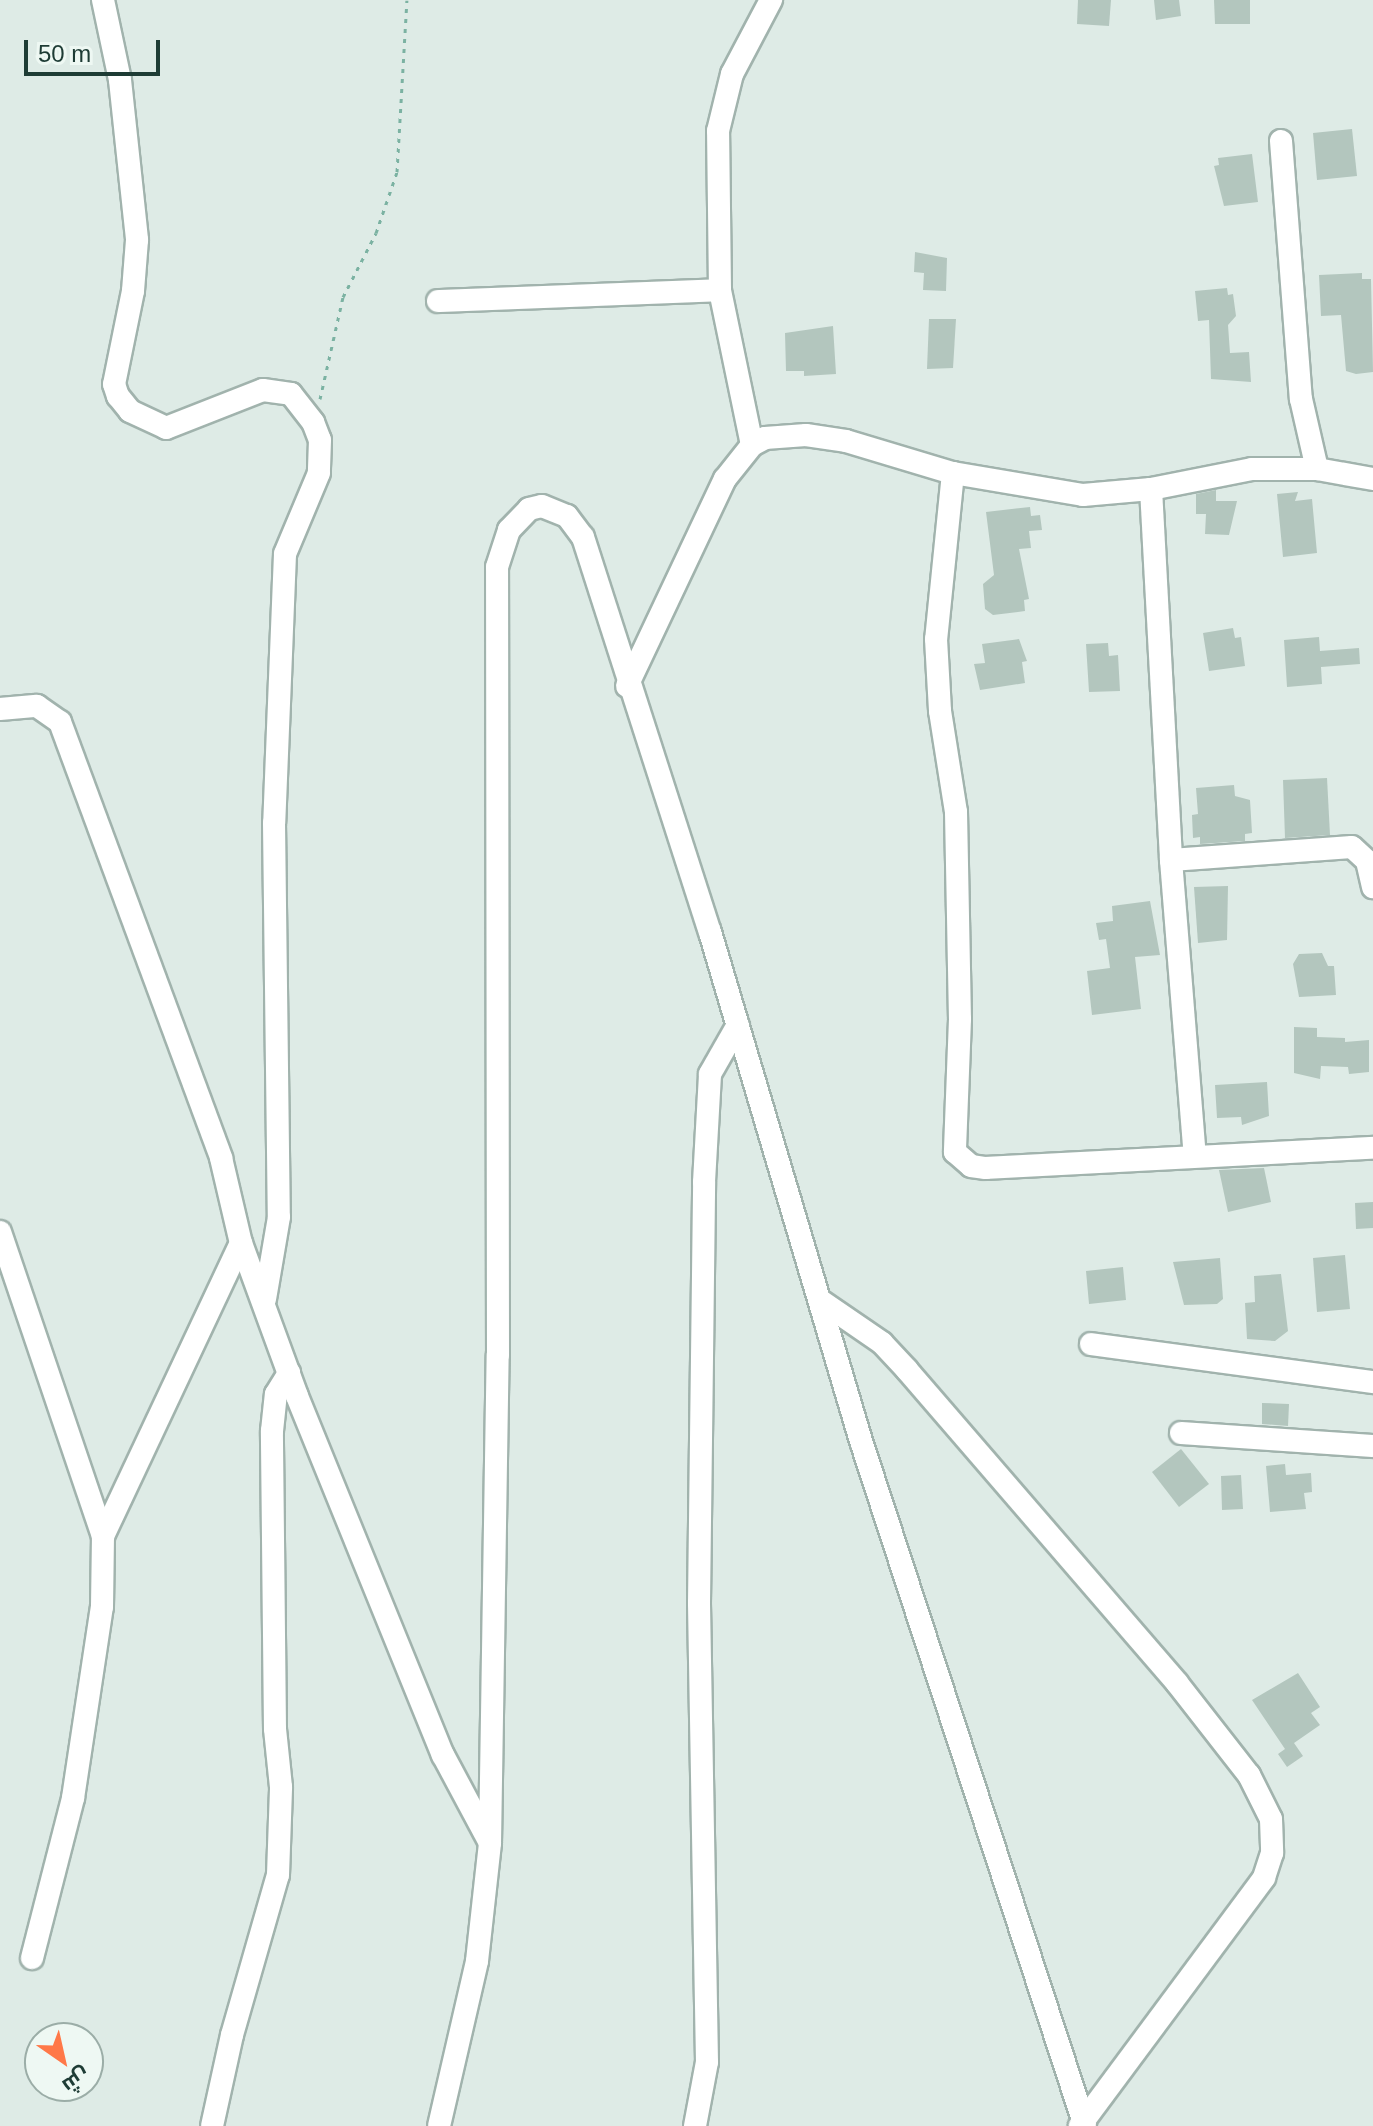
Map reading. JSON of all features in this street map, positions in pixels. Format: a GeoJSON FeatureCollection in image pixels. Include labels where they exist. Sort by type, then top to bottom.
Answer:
{"type":"FeatureCollection","features":[{"type":"Feature","properties":{"kind":"street"},"geometry":{"type":"LineString","coordinates":[[103,0],[120,80],[137,240],[133,291],[114,384],[118,396],[130,411],[153,423],[177,428],[251,394],[277,391],[291,394],[313,422],[320,440],[319,473],[285,554],[274,823],[279,1217],[265,1299]]}},
{"type":"Feature","properties":{"kind":"street"},"geometry":{"type":"LineString","coordinates":[[752,445],[720,290],[720,113],[732,74],[771,0]]}},
{"type":"Feature","properties":{"kind":"street"},"geometry":{"type":"LineString","coordinates":[[1281,141],[1301,399],[1317,469]]}},
{"type":"Feature","properties":{"kind":"street"},"geometry":{"type":"LineString","coordinates":[[438,301],[720,290]]}},
{"type":"Feature","properties":{"kind":"street"},"geometry":{"type":"LineString","coordinates":[[627,686],[668,606],[701,524],[752,445],[780,435],[819,437],[953,473],[1064,494],[1151,489],[1252,469],[1317,469],[1373,479]]}},
{"type":"Feature","properties":{"kind":"street"},"geometry":{"type":"LineString","coordinates":[[953,473],[936,639],[940,711],[957,826],[955,1152],[971,1166],[986,1168],[1373,1148]]}},
{"type":"Feature","properties":{"kind":"street"},"geometry":{"type":"LineString","coordinates":[[1151,489],[1158,549],[1171,860],[1195,1156]]}},
{"type":"Feature","properties":{"kind":"street"},"geometry":{"type":"LineString","coordinates":[[439,2126],[477,1961],[490,1843],[498,1371],[496,582],[509,530],[529,509],[556,509],[583,537],[627,686],[738,1025],[866,1455],[1083,2125]]}},
{"type":"Feature","properties":{"kind":"street"},"geometry":{"type":"LineString","coordinates":[[0,709],[37,706],[60,722],[221,1158],[241,1243],[265,1299],[289,1373],[443,1755],[490,1843]]}},
{"type":"Feature","properties":{"kind":"street"},"geometry":{"type":"LineString","coordinates":[[1171,860],[1352,847],[1367,861],[1373,887]]}},
{"type":"Feature","properties":{"kind":"street"},"geometry":{"type":"LineString","coordinates":[[695,2126],[707,2062],[699,1603],[704,1182],[710,1074],[738,1025]]}},
{"type":"Feature","properties":{"kind":"street"},"geometry":{"type":"LineString","coordinates":[[0,1232],[103,1536],[102,1607],[73,1798],[32,1958]]}},
{"type":"Feature","properties":{"kind":"street"},"geometry":{"type":"LineString","coordinates":[[103,1536],[241,1243]]}},
{"type":"Feature","properties":{"kind":"street"},"geometry":{"type":"LineString","coordinates":[[821,1301],[882,1343],[907,1370],[1177,1683],[1249,1775],[1271,1819],[1272,1853],[1264,1878],[1083,2125]]}},
{"type":"Feature","properties":{"kind":"street"},"geometry":{"type":"LineString","coordinates":[[1091,1344],[1373,1382]]}},
{"type":"Feature","properties":{"kind":"street"},"geometry":{"type":"LineString","coordinates":[[212,2126],[232,2035],[278,1875],[281,1787],[275,1729],[272,1431],[276,1394],[289,1373]]}},
{"type":"Feature","properties":{"kind":"street"},"geometry":{"type":"LineString","coordinates":[[1181,1433],[1373,1446]]}},
{"type":"Feature","properties":{"kind":"path"},"geometry":{"type":"LineString","coordinates":[[313,422],[343,297],[376,233],[397,172],[407,0]]}},
{"type":"Feature","properties":{"kind":"building"},"geometry":{"type":"Polygon","coordinates":[[[1078,0],[1111,0],[1109,26],[1077,24],[1078,0]]]}},
{"type":"Feature","properties":{"kind":"building"},"geometry":{"type":"Polygon","coordinates":[[[1154,0],[1179,0],[1181,16],[1156,20],[1154,0]]]}},
{"type":"Feature","properties":{"kind":"building"},"geometry":{"type":"Polygon","coordinates":[[[1214,0],[1250,0],[1250,24],[1215,24],[1214,0]]]}},
{"type":"Feature","properties":{"kind":"building"},"geometry":{"type":"Polygon","coordinates":[[[1352,129],[1357,176],[1317,180],[1313,133],[1352,129]]]}},
{"type":"Feature","properties":{"kind":"building"},"geometry":{"type":"Polygon","coordinates":[[[1252,154],[1258,202],[1224,206],[1214,166],[1219,165],[1218,158],[1252,154]]]}},
{"type":"Feature","properties":{"kind":"building"},"geometry":{"type":"Polygon","coordinates":[[[915,252],[947,258],[946,291],[923,290],[924,273],[914,272],[915,252]]]}},
{"type":"Feature","properties":{"kind":"building"},"geometry":{"type":"Polygon","coordinates":[[[1362,273],[1362,279],[1371,279],[1373,372],[1356,374],[1346,371],[1341,315],[1321,316],[1319,275],[1362,273]]]}},
{"type":"Feature","properties":{"kind":"building"},"geometry":{"type":"Polygon","coordinates":[[[1227,288],[1228,295],[1233,294],[1236,316],[1228,325],[1230,353],[1249,352],[1251,382],[1211,379],[1209,320],[1198,321],[1195,291],[1227,288]]]}},
{"type":"Feature","properties":{"kind":"building"},"geometry":{"type":"Polygon","coordinates":[[[929,319],[956,319],[953,368],[927,369],[929,319]]]}},
{"type":"Feature","properties":{"kind":"building"},"geometry":{"type":"Polygon","coordinates":[[[833,326],[836,374],[804,376],[804,371],[786,371],[785,333],[833,326]]]}},
{"type":"Feature","properties":{"kind":"building"},"geometry":{"type":"Polygon","coordinates":[[[1216,490],[1216,501],[1237,501],[1229,535],[1205,534],[1206,514],[1196,514],[1196,494],[1216,490]]]}},
{"type":"Feature","properties":{"kind":"building"},"geometry":{"type":"Polygon","coordinates":[[[1298,492],[1295,501],[1312,499],[1317,553],[1283,557],[1277,494],[1298,492]]]}},
{"type":"Feature","properties":{"kind":"building"},"geometry":{"type":"Polygon","coordinates":[[[1030,507],[1031,516],[1040,515],[1042,530],[1029,531],[1031,548],[1019,549],[1029,599],[1024,600],[1025,611],[993,615],[985,609],[983,584],[994,575],[986,512],[1030,507]]]}},
{"type":"Feature","properties":{"kind":"building"},"geometry":{"type":"Polygon","coordinates":[[[1233,628],[1235,638],[1241,637],[1245,666],[1209,671],[1203,633],[1233,628]]]}},
{"type":"Feature","properties":{"kind":"building"},"geometry":{"type":"Polygon","coordinates":[[[1319,637],[1320,651],[1359,648],[1360,664],[1321,667],[1322,684],[1287,687],[1284,640],[1319,637]]]}},
{"type":"Feature","properties":{"kind":"building"},"geometry":{"type":"Polygon","coordinates":[[[1019,639],[1027,661],[1022,662],[1025,683],[980,690],[974,664],[985,663],[982,644],[1019,639]]]}},
{"type":"Feature","properties":{"kind":"building"},"geometry":{"type":"Polygon","coordinates":[[[1108,643],[1109,656],[1118,655],[1120,691],[1089,692],[1086,644],[1108,643]]]}},
{"type":"Feature","properties":{"kind":"building"},"geometry":{"type":"Polygon","coordinates":[[[1327,778],[1330,835],[1285,838],[1283,780],[1327,778]]]}},
{"type":"Feature","properties":{"kind":"building"},"geometry":{"type":"Polygon","coordinates":[[[1234,785],[1235,796],[1250,800],[1252,833],[1245,834],[1245,841],[1200,844],[1200,837],[1193,838],[1192,815],[1198,814],[1196,788],[1234,785]]]}},
{"type":"Feature","properties":{"kind":"building"},"geometry":{"type":"Polygon","coordinates":[[[1228,886],[1227,940],[1198,943],[1194,887],[1228,886]]]}},
{"type":"Feature","properties":{"kind":"building"},"geometry":{"type":"Polygon","coordinates":[[[1150,901],[1160,955],[1135,957],[1141,1009],[1092,1015],[1087,971],[1110,968],[1106,939],[1099,940],[1096,923],[1113,921],[1112,906],[1150,901]]]}},
{"type":"Feature","properties":{"kind":"building"},"geometry":{"type":"Polygon","coordinates":[[[1322,953],[1328,966],[1334,966],[1336,995],[1299,997],[1293,964],[1299,954],[1322,953]]]}},
{"type":"Feature","properties":{"kind":"building"},"geometry":{"type":"Polygon","coordinates":[[[1294,1027],[1317,1028],[1317,1037],[1345,1038],[1345,1042],[1369,1040],[1369,1072],[1349,1074],[1348,1067],[1321,1066],[1320,1079],[1294,1073],[1294,1027]]]}},
{"type":"Feature","properties":{"kind":"building"},"geometry":{"type":"Polygon","coordinates":[[[1267,1082],[1269,1116],[1242,1125],[1241,1117],[1217,1118],[1215,1085],[1267,1082]]]}},
{"type":"Feature","properties":{"kind":"building"},"geometry":{"type":"Polygon","coordinates":[[[1264,1168],[1271,1202],[1228,1212],[1219,1170],[1264,1168]]]}},
{"type":"Feature","properties":{"kind":"building"},"geometry":{"type":"Polygon","coordinates":[[[1373,1202],[1373,1228],[1356,1229],[1355,1203],[1373,1202]]]}},
{"type":"Feature","properties":{"kind":"building"},"geometry":{"type":"Polygon","coordinates":[[[1345,1255],[1350,1309],[1317,1312],[1313,1258],[1345,1255]]]}},
{"type":"Feature","properties":{"kind":"building"},"geometry":{"type":"Polygon","coordinates":[[[1220,1258],[1223,1299],[1217,1304],[1184,1305],[1173,1262],[1220,1258]]]}},
{"type":"Feature","properties":{"kind":"building"},"geometry":{"type":"Polygon","coordinates":[[[1123,1267],[1126,1300],[1089,1304],[1086,1271],[1123,1267]]]}},
{"type":"Feature","properties":{"kind":"building"},"geometry":{"type":"Polygon","coordinates":[[[1281,1274],[1288,1331],[1275,1341],[1247,1339],[1245,1303],[1255,1302],[1254,1276],[1281,1274]]]}},
{"type":"Feature","properties":{"kind":"building"},"geometry":{"type":"Polygon","coordinates":[[[1262,1403],[1289,1404],[1288,1426],[1262,1424],[1262,1403]]]}},
{"type":"Feature","properties":{"kind":"building"},"geometry":{"type":"Polygon","coordinates":[[[1181,1449],[1209,1484],[1179,1507],[1152,1472],[1181,1449]]]}},
{"type":"Feature","properties":{"kind":"building"},"geometry":{"type":"Polygon","coordinates":[[[1285,1464],[1286,1475],[1311,1473],[1312,1492],[1304,1493],[1306,1509],[1270,1512],[1266,1466],[1285,1464]]]}},
{"type":"Feature","properties":{"kind":"building"},"geometry":{"type":"Polygon","coordinates":[[[1241,1475],[1243,1509],[1222,1510],[1221,1476],[1241,1475]]]}},
{"type":"Feature","properties":{"kind":"building"},"geometry":{"type":"Polygon","coordinates":[[[1298,1673],[1320,1707],[1311,1713],[1320,1725],[1294,1743],[1303,1756],[1287,1767],[1278,1754],[1285,1749],[1252,1700],[1298,1673]]]}}]}
